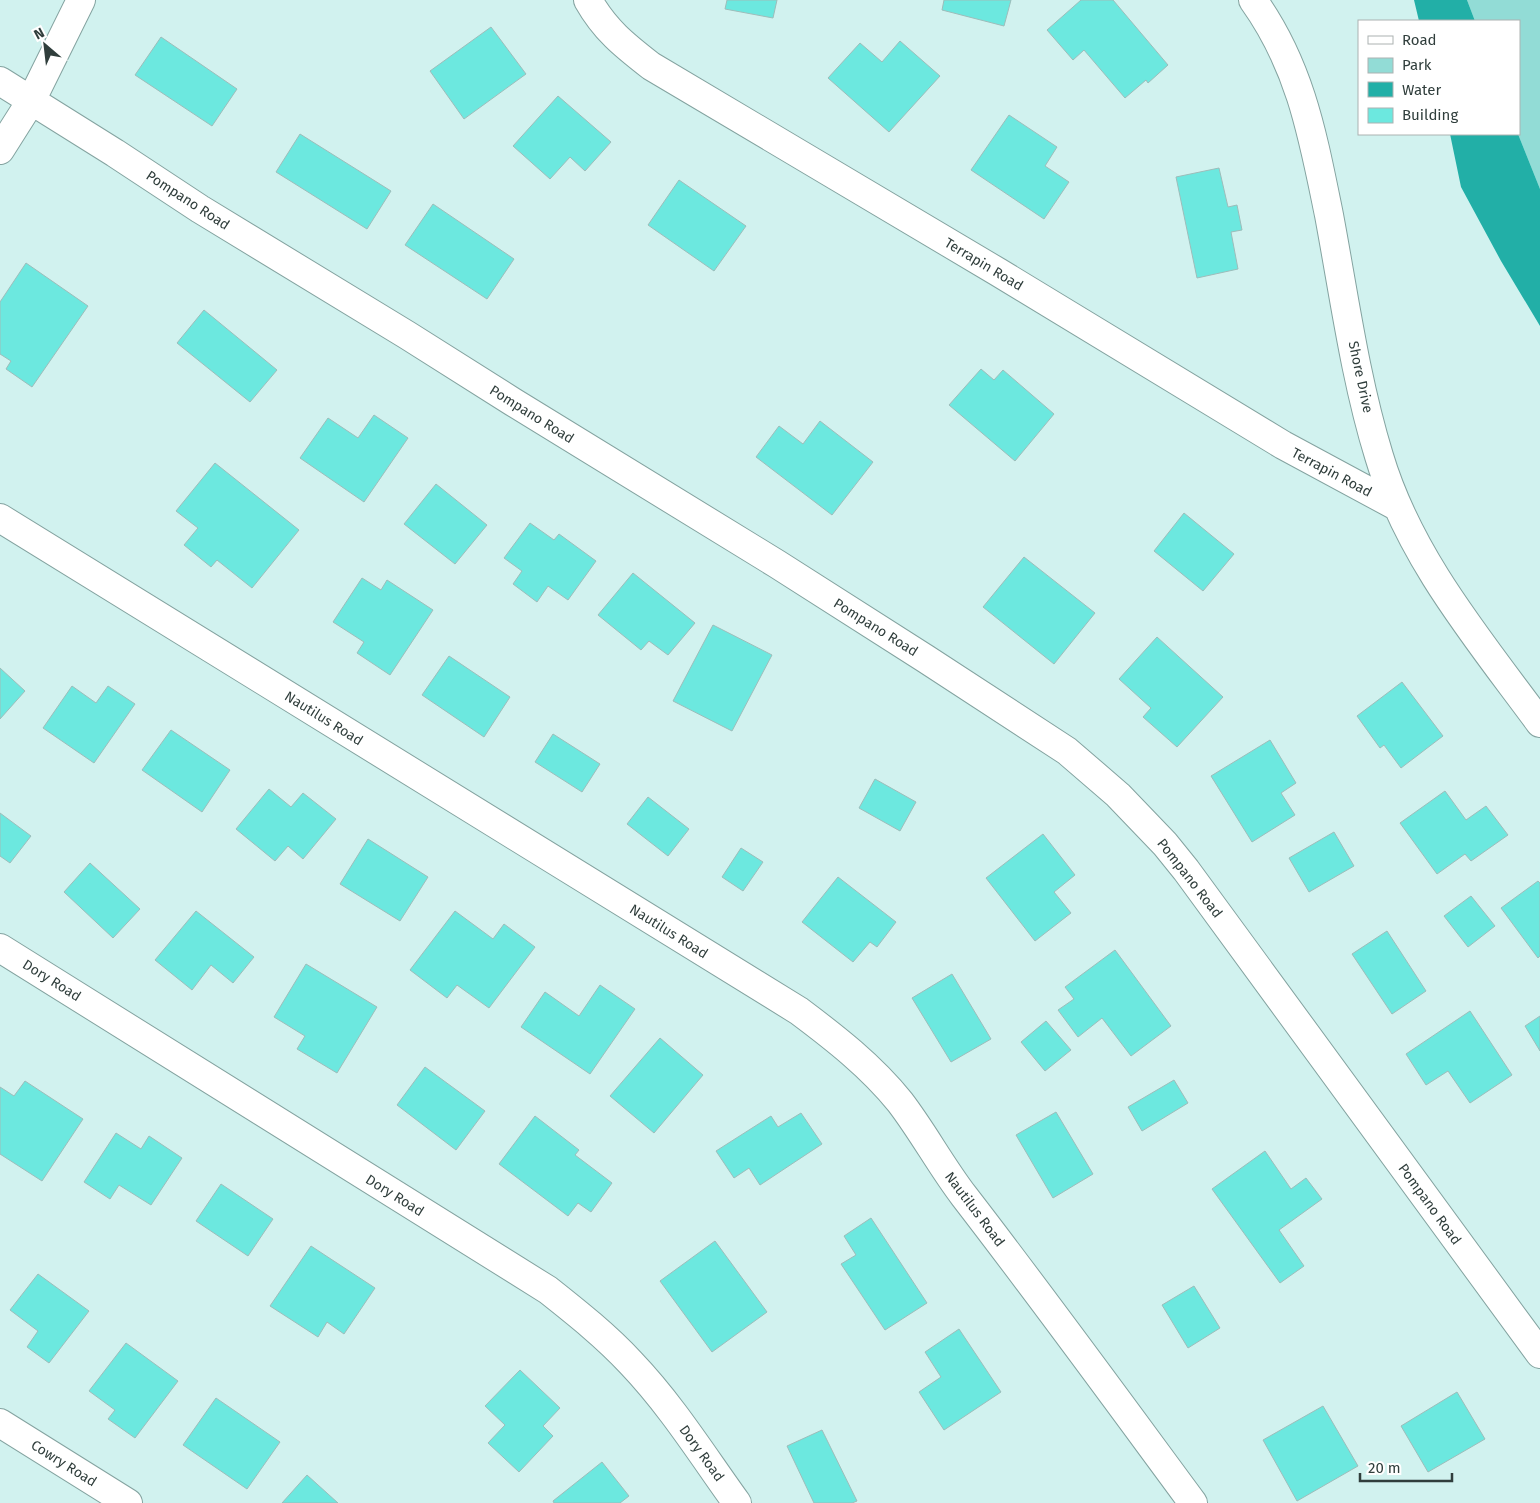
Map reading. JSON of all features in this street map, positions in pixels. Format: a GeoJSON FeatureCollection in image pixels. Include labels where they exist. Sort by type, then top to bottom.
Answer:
{"type":"FeatureCollection","features":[{"type":"Feature","properties":{"kind":"street"},"geometry":{"type":"LineString","coordinates":[[0,150],[30,101],[81,0]]}},
{"type":"Feature","properties":{"kind":"street","name":"Terrapin Road"},"geometry":{"type":"LineString","coordinates":[[588,0],[596,15],[621,44],[651,66],[998,272],[1283,445],[1398,507]]}},
{"type":"Feature","properties":{"kind":"street","name":"Shore Drive"},"geometry":{"type":"LineString","coordinates":[[1253,0],[1287,58],[1304,103],[1317,156],[1362,389],[1379,457],[1398,507],[1424,561],[1462,618],[1540,723]]}},
{"type":"Feature","properties":{"kind":"street"},"geometry":{"type":"LineString","coordinates":[[0,81],[30,101]]}},
{"type":"Feature","properties":{"kind":"street","name":"Pompano Road"},"geometry":{"type":"LineString","coordinates":[[30,101],[115,153],[200,209],[785,570],[1067,751],[1118,795],[1165,844],[1186,870],[1540,1354]]}},
{"type":"Feature","properties":{"kind":"street","name":"Nautilus Road"},"geometry":{"type":"LineString","coordinates":[[0,518],[799,1011],[835,1038],[869,1068],[900,1102],[939,1157],[950,1177],[1033,1285],[1193,1503]]}},
{"type":"Feature","properties":{"kind":"street","name":"Dory Road"},"geometry":{"type":"LineString","coordinates":[[0,948],[548,1290],[591,1325],[631,1363],[668,1406],[737,1503]]}},
{"type":"Feature","properties":{"kind":"street","name":"Cowry Road"},"geometry":{"type":"LineString","coordinates":[[0,1423],[128,1503]]}},
{"type":"Feature","properties":{"kind":"green space"},"geometry":{"type":"Polygon","coordinates":[[[1467,0],[1540,0],[1540,189],[1518,135],[1520,135],[1520,20],[1475,20],[1467,0]]]}},
{"type":"Feature","properties":{"kind":"water"},"geometry":{"type":"Polygon","coordinates":[[[1414,0],[1467,0],[1475,20],[1419,20],[1414,0]]]}},
{"type":"Feature","properties":{"kind":"water"},"geometry":{"type":"Polygon","coordinates":[[[1450,135],[1518,135],[1540,189],[1540,326],[1501,261],[1461,187],[1450,135]]]}},
{"type":"Feature","properties":{"kind":"building"},"geometry":{"type":"Polygon","coordinates":[[[727,0],[777,0],[773,18],[725,9],[727,0]]]}},
{"type":"Feature","properties":{"kind":"building"},"geometry":{"type":"Polygon","coordinates":[[[944,0],[1011,0],[1004,26],[942,10],[944,0]]]}},
{"type":"Feature","properties":{"kind":"building"},"geometry":{"type":"Polygon","coordinates":[[[1081,0],[1113,0],[1168,65],[1148,83],[1146,80],[1125,98],[1084,50],[1073,60],[1047,30],[1081,0]]]}},
{"type":"Feature","properties":{"kind":"building"},"geometry":{"type":"Polygon","coordinates":[[[491,27],[526,74],[464,119],[430,71],[491,27]]]}},
{"type":"Feature","properties":{"kind":"building"},"geometry":{"type":"Polygon","coordinates":[[[161,37],[237,89],[212,126],[135,75],[161,37]]]}},
{"type":"Feature","properties":{"kind":"building"},"geometry":{"type":"Polygon","coordinates":[[[900,41],[940,76],[889,132],[828,78],[860,43],[882,62],[900,41]]]}},
{"type":"Feature","properties":{"kind":"building"},"geometry":{"type":"Polygon","coordinates":[[[558,96],[611,142],[585,171],[570,157],[550,179],[513,146],[558,96]]]}},
{"type":"Feature","properties":{"kind":"building"},"geometry":{"type":"Polygon","coordinates":[[[1009,115],[1057,147],[1045,166],[1069,182],[1044,219],[971,170],[1009,115]]]}},
{"type":"Feature","properties":{"kind":"building"},"geometry":{"type":"Polygon","coordinates":[[[300,134],[391,191],[367,229],[276,172],[300,134]]]}},
{"type":"Feature","properties":{"kind":"building"},"geometry":{"type":"Polygon","coordinates":[[[1219,168],[1228,207],[1237,205],[1242,230],[1231,232],[1238,269],[1197,278],[1176,177],[1219,168]]]}},
{"type":"Feature","properties":{"kind":"building"},"geometry":{"type":"Polygon","coordinates":[[[679,180],[746,226],[714,271],[648,225],[679,180]]]}},
{"type":"Feature","properties":{"kind":"building"},"geometry":{"type":"Polygon","coordinates":[[[433,204],[514,259],[487,299],[405,245],[433,204]]]}},
{"type":"Feature","properties":{"kind":"building"},"geometry":{"type":"Polygon","coordinates":[[[26,263],[88,306],[32,387],[6,369],[11,361],[0,354],[0,302],[26,263]]]}},
{"type":"Feature","properties":{"kind":"building"},"geometry":{"type":"Polygon","coordinates":[[[204,310],[277,370],[250,402],[177,343],[204,310]]]}},
{"type":"Feature","properties":{"kind":"building"},"geometry":{"type":"Polygon","coordinates":[[[981,369],[994,380],[1003,370],[1054,414],[1015,461],[949,405],[981,369]]]}},
{"type":"Feature","properties":{"kind":"building"},"geometry":{"type":"Polygon","coordinates":[[[374,415],[408,438],[364,502],[300,458],[328,418],[358,438],[374,415]]]}},
{"type":"Feature","properties":{"kind":"building"},"geometry":{"type":"Polygon","coordinates":[[[820,421],[873,462],[832,515],[756,457],[779,426],[803,444],[820,421]]]}},
{"type":"Feature","properties":{"kind":"building"},"geometry":{"type":"Polygon","coordinates":[[[215,463],[299,530],[252,588],[217,560],[211,567],[184,545],[198,528],[176,511],[215,463]]]}},
{"type":"Feature","properties":{"kind":"building"},"geometry":{"type":"Polygon","coordinates":[[[436,484],[487,525],[455,564],[404,524],[436,484]]]}},
{"type":"Feature","properties":{"kind":"building"},"geometry":{"type":"Polygon","coordinates":[[[1184,513],[1234,554],[1203,591],[1154,551],[1184,513]]]}},
{"type":"Feature","properties":{"kind":"building"},"geometry":{"type":"Polygon","coordinates":[[[530,523],[554,540],[559,534],[596,561],[568,600],[548,586],[537,602],[513,584],[522,571],[504,558],[530,523]]]}},
{"type":"Feature","properties":{"kind":"building"},"geometry":{"type":"Polygon","coordinates":[[[1024,557],[1095,613],[1054,664],[983,607],[1024,557]]]}},
{"type":"Feature","properties":{"kind":"building"},"geometry":{"type":"Polygon","coordinates":[[[633,573],[695,623],[668,655],[649,641],[641,650],[598,615],[633,573]]]}},
{"type":"Feature","properties":{"kind":"building"},"geometry":{"type":"Polygon","coordinates":[[[362,578],[381,590],[387,580],[433,610],[390,675],[357,653],[364,642],[333,622],[362,578]]]}},
{"type":"Feature","properties":{"kind":"building"},"geometry":{"type":"Polygon","coordinates":[[[713,625],[772,655],[732,731],[673,701],[713,625]]]}},
{"type":"Feature","properties":{"kind":"building"},"geometry":{"type":"Polygon","coordinates":[[[1157,637],[1223,697],[1177,747],[1143,717],[1151,708],[1119,679],[1157,637]]]}},
{"type":"Feature","properties":{"kind":"building"},"geometry":{"type":"Polygon","coordinates":[[[449,656],[510,697],[484,737],[422,695],[449,656]]]}},
{"type":"Feature","properties":{"kind":"building"},"geometry":{"type":"Polygon","coordinates":[[[0,668],[25,691],[0,719],[0,668]]]}},
{"type":"Feature","properties":{"kind":"building"},"geometry":{"type":"Polygon","coordinates":[[[1402,682],[1443,736],[1401,768],[1384,745],[1380,748],[1357,716],[1402,682]]]}},
{"type":"Feature","properties":{"kind":"building"},"geometry":{"type":"Polygon","coordinates":[[[72,686],[96,703],[108,686],[135,704],[94,763],[43,728],[72,686]]]}},
{"type":"Feature","properties":{"kind":"building"},"geometry":{"type":"Polygon","coordinates":[[[171,730],[230,770],[202,812],[142,770],[171,730]]]}},
{"type":"Feature","properties":{"kind":"building"},"geometry":{"type":"Polygon","coordinates":[[[553,734],[600,764],[582,792],[535,762],[553,734]]]}},
{"type":"Feature","properties":{"kind":"building"},"geometry":{"type":"Polygon","coordinates":[[[1270,740],[1296,783],[1281,793],[1295,815],[1252,842],[1211,776],[1270,740]]]}},
{"type":"Feature","properties":{"kind":"building"},"geometry":{"type":"Polygon","coordinates":[[[875,779],[916,802],[900,831],[859,808],[875,779]]]}},
{"type":"Feature","properties":{"kind":"building"},"geometry":{"type":"Polygon","coordinates":[[[269,789],[291,807],[303,793],[336,819],[303,859],[288,846],[275,861],[236,829],[269,789]]]}},
{"type":"Feature","properties":{"kind":"building"},"geometry":{"type":"Polygon","coordinates":[[[1445,791],[1466,820],[1486,806],[1508,835],[1471,861],[1465,854],[1437,874],[1400,823],[1445,791]]]}},
{"type":"Feature","properties":{"kind":"building"},"geometry":{"type":"Polygon","coordinates":[[[648,797],[689,829],[668,856],[627,824],[648,797]]]}},
{"type":"Feature","properties":{"kind":"building"},"geometry":{"type":"Polygon","coordinates":[[[0,813],[31,836],[10,863],[0,856],[0,813]]]}},
{"type":"Feature","properties":{"kind":"building"},"geometry":{"type":"Polygon","coordinates":[[[1334,832],[1354,866],[1309,892],[1289,858],[1334,832]]]}},
{"type":"Feature","properties":{"kind":"building"},"geometry":{"type":"Polygon","coordinates":[[[1043,834],[1075,875],[1054,892],[1071,913],[1035,941],[986,878],[1043,834]]]}},
{"type":"Feature","properties":{"kind":"building"},"geometry":{"type":"Polygon","coordinates":[[[368,839],[428,877],[400,921],[340,884],[368,839]]]}},
{"type":"Feature","properties":{"kind":"building"},"geometry":{"type":"Polygon","coordinates":[[[741,848],[763,862],[743,891],[722,877],[741,848]]]}},
{"type":"Feature","properties":{"kind":"building"},"geometry":{"type":"Polygon","coordinates":[[[90,863],[140,909],[113,938],[64,892],[90,863]]]}},
{"type":"Feature","properties":{"kind":"building"},"geometry":{"type":"Polygon","coordinates":[[[838,877],[896,922],[877,947],[870,942],[853,962],[802,922],[838,877]]]}},
{"type":"Feature","properties":{"kind":"building"},"geometry":{"type":"Polygon","coordinates":[[[1538,881],[1540,883],[1540,956],[1538,958],[1501,908],[1538,881]]]}},
{"type":"Feature","properties":{"kind":"building"},"geometry":{"type":"Polygon","coordinates":[[[1471,896],[1495,926],[1468,947],[1444,916],[1471,896]]]}},
{"type":"Feature","properties":{"kind":"building"},"geometry":{"type":"Polygon","coordinates":[[[196,911],[254,957],[233,983],[211,965],[192,990],[155,960],[196,911]]]}},
{"type":"Feature","properties":{"kind":"building"},"geometry":{"type":"Polygon","coordinates":[[[455,911],[493,939],[504,924],[535,947],[489,1008],[457,985],[447,998],[410,970],[455,911]]]}},
{"type":"Feature","properties":{"kind":"building"},"geometry":{"type":"Polygon","coordinates":[[[1387,931],[1426,991],[1392,1014],[1352,954],[1387,931]]]}},
{"type":"Feature","properties":{"kind":"building"},"geometry":{"type":"Polygon","coordinates":[[[1115,950],[1171,1026],[1131,1056],[1102,1018],[1078,1037],[1058,1010],[1074,999],[1065,987],[1115,950]]]}},
{"type":"Feature","properties":{"kind":"building"},"geometry":{"type":"Polygon","coordinates":[[[306,964],[377,1007],[337,1073],[297,1049],[305,1036],[274,1017],[306,964]]]}},
{"type":"Feature","properties":{"kind":"building"},"geometry":{"type":"Polygon","coordinates":[[[952,974],[991,1039],[951,1062],[912,998],[952,974]]]}},
{"type":"Feature","properties":{"kind":"building"},"geometry":{"type":"Polygon","coordinates":[[[600,985],[635,1009],[590,1074],[521,1027],[545,992],[579,1016],[600,985]]]}},
{"type":"Feature","properties":{"kind":"building"},"geometry":{"type":"Polygon","coordinates":[[[1470,1011],[1512,1075],[1470,1103],[1448,1071],[1426,1085],[1406,1054],[1470,1011]]]}},
{"type":"Feature","properties":{"kind":"building"},"geometry":{"type":"Polygon","coordinates":[[[1540,1016],[1540,1051],[1525,1026],[1540,1016]]]}},
{"type":"Feature","properties":{"kind":"building"},"geometry":{"type":"Polygon","coordinates":[[[1046,1021],[1071,1050],[1045,1071],[1021,1042],[1046,1021]]]}},
{"type":"Feature","properties":{"kind":"building"},"geometry":{"type":"Polygon","coordinates":[[[660,1038],[703,1075],[654,1133],[610,1096],[660,1038]]]}},
{"type":"Feature","properties":{"kind":"building"},"geometry":{"type":"Polygon","coordinates":[[[425,1067],[485,1111],[456,1150],[397,1105],[425,1067]]]}},
{"type":"Feature","properties":{"kind":"building"},"geometry":{"type":"Polygon","coordinates":[[[1174,1080],[1188,1103],[1142,1131],[1128,1107],[1174,1080]]]}},
{"type":"Feature","properties":{"kind":"building"},"geometry":{"type":"Polygon","coordinates":[[[25,1081],[83,1119],[42,1181],[0,1154],[0,1087],[14,1096],[25,1081]]]}},
{"type":"Feature","properties":{"kind":"building"},"geometry":{"type":"Polygon","coordinates":[[[1056,1112],[1093,1174],[1053,1198],[1016,1135],[1056,1112]]]}},
{"type":"Feature","properties":{"kind":"building"},"geometry":{"type":"Polygon","coordinates":[[[801,1113],[822,1144],[760,1185],[749,1168],[734,1178],[716,1151],[771,1116],[778,1127],[801,1113]]]}},
{"type":"Feature","properties":{"kind":"building"},"geometry":{"type":"Polygon","coordinates":[[[535,1116],[579,1150],[575,1155],[612,1183],[591,1212],[578,1203],[568,1216],[499,1164],[535,1116]]]}},
{"type":"Feature","properties":{"kind":"building"},"geometry":{"type":"Polygon","coordinates":[[[116,1133],[141,1149],[149,1136],[182,1158],[151,1205],[119,1185],[110,1199],[84,1182],[116,1133]]]}},
{"type":"Feature","properties":{"kind":"building"},"geometry":{"type":"Polygon","coordinates":[[[1265,1151],[1291,1189],[1306,1178],[1322,1199],[1279,1230],[1304,1266],[1280,1283],[1212,1189],[1265,1151]]]}},
{"type":"Feature","properties":{"kind":"building"},"geometry":{"type":"Polygon","coordinates":[[[221,1184],[273,1219],[248,1256],[196,1221],[221,1184]]]}},
{"type":"Feature","properties":{"kind":"building"},"geometry":{"type":"Polygon","coordinates":[[[871,1218],[927,1303],[885,1330],[841,1264],[856,1255],[844,1236],[871,1218]]]}},
{"type":"Feature","properties":{"kind":"building"},"geometry":{"type":"Polygon","coordinates":[[[715,1241],[767,1312],[712,1352],[660,1281],[715,1241]]]}},
{"type":"Feature","properties":{"kind":"building"},"geometry":{"type":"Polygon","coordinates":[[[311,1246],[375,1288],[344,1334],[327,1322],[318,1337],[270,1306],[311,1246]]]}},
{"type":"Feature","properties":{"kind":"building"},"geometry":{"type":"Polygon","coordinates":[[[38,1274],[89,1311],[49,1363],[27,1347],[38,1331],[10,1310],[38,1274]]]}},
{"type":"Feature","properties":{"kind":"building"},"geometry":{"type":"Polygon","coordinates":[[[1194,1286],[1220,1328],[1188,1348],[1162,1305],[1194,1286]]]}},
{"type":"Feature","properties":{"kind":"building"},"geometry":{"type":"Polygon","coordinates":[[[959,1329],[1001,1392],[944,1430],[919,1392],[941,1377],[925,1352],[959,1329]]]}},
{"type":"Feature","properties":{"kind":"building"},"geometry":{"type":"Polygon","coordinates":[[[126,1343],[178,1381],[135,1438],[108,1419],[115,1410],[89,1391],[126,1343]]]}},
{"type":"Feature","properties":{"kind":"building"},"geometry":{"type":"Polygon","coordinates":[[[520,1370],[560,1408],[543,1426],[553,1436],[519,1472],[488,1443],[505,1425],[485,1406],[520,1370]]]}},
{"type":"Feature","properties":{"kind":"building"},"geometry":{"type":"Polygon","coordinates":[[[1457,1392],[1485,1439],[1428,1472],[1401,1426],[1457,1392]]]}},
{"type":"Feature","properties":{"kind":"building"},"geometry":{"type":"Polygon","coordinates":[[[216,1398],[280,1442],[247,1489],[183,1445],[216,1398]]]}},
{"type":"Feature","properties":{"kind":"building"},"geometry":{"type":"Polygon","coordinates":[[[1323,1406],[1358,1466],[1297,1501],[1263,1440],[1323,1406]]]}},
{"type":"Feature","properties":{"kind":"building"},"geometry":{"type":"Polygon","coordinates":[[[822,1430],[857,1501],[852,1503],[814,1503],[787,1446],[822,1430]]]}},
{"type":"Feature","properties":{"kind":"building"},"geometry":{"type":"Polygon","coordinates":[[[602,1462],[629,1496],[620,1503],[554,1503],[553,1501],[602,1462]]]}},
{"type":"Feature","properties":{"kind":"building"},"geometry":{"type":"Polygon","coordinates":[[[307,1475],[338,1503],[282,1503],[307,1475]]]}}]}
